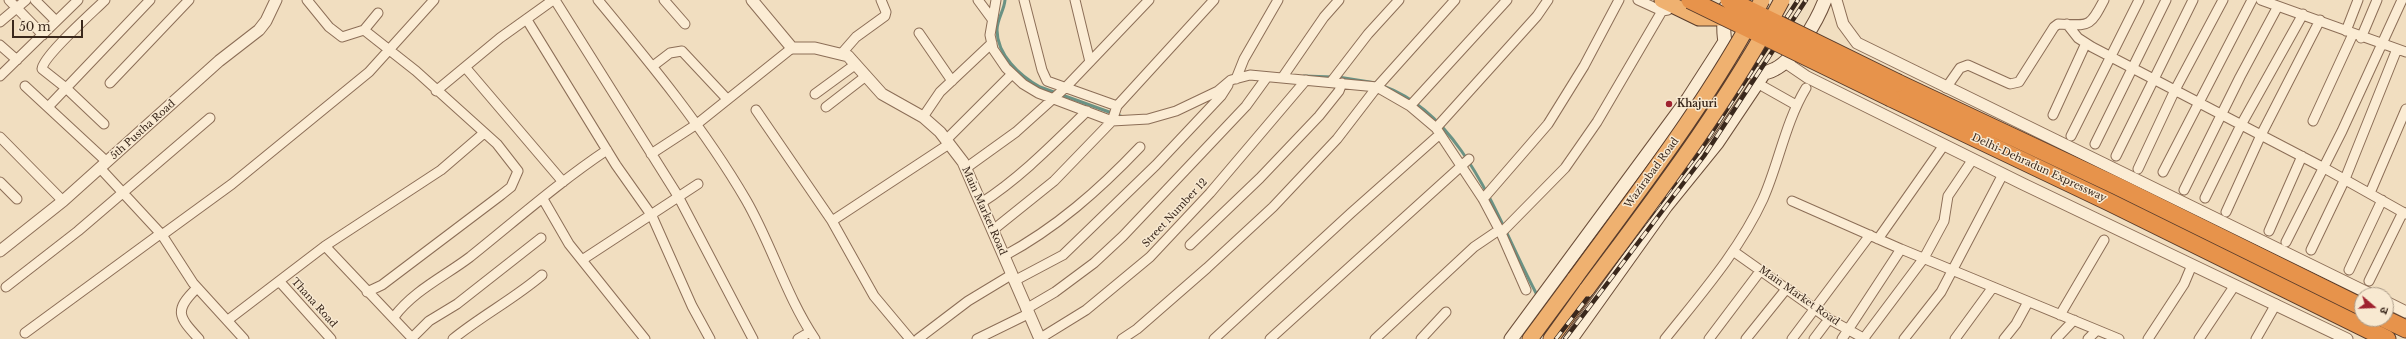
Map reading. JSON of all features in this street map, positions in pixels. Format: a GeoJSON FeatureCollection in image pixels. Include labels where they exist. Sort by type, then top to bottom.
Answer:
{"type":"FeatureCollection","features":[{"type":"Feature","properties":{"kind":"highway","name":"Delhi-Dehradun Expressway"},"geometry":{"type":"LineString","coordinates":[[1727,0],[2116,186],[2354,303]]}},
{"type":"Feature","properties":{"kind":"highway","name":"Wazirabad Road"},"geometry":{"type":"LineString","coordinates":[[1530,339],[1674,144],[1740,42],[1762,0]]}},
{"type":"Feature","properties":{"kind":"highway","name":"Wazirabad Road"},"geometry":{"type":"LineString","coordinates":[[1551,339],[1689,153],[1753,55],[1782,0]]}},
{"type":"Feature","properties":{"kind":"highway"},"geometry":{"type":"LineString","coordinates":[[1662,6],[1683,4],[1699,18],[1723,18]]}},
{"type":"Feature","properties":{"kind":"highway","name":"Delhi-Dehradun Expressway"},"geometry":{"type":"LineString","coordinates":[[1683,4],[2109,202],[2387,339]]}},
{"type":"Feature","properties":{"kind":"highway"},"geometry":{"type":"LineString","coordinates":[[2394,323],[2406,329]]}},
{"type":"Feature","properties":{"kind":"main road"},"geometry":{"type":"LineString","coordinates":[[1727,0],[1723,18],[1724,43],[1727,52],[1738,66],[1760,78]]}},
{"type":"Feature","properties":{"kind":"main road"},"geometry":{"type":"LineString","coordinates":[[1571,339],[1666,206],[1713,148],[1760,78],[1785,62],[1813,25],[1825,0]]}},
{"type":"Feature","properties":{"kind":"main road","name":"Wazirabad Road"},"geometry":{"type":"LineString","coordinates":[[1510,339],[1679,111],[1724,43]]}},
{"type":"Feature","properties":{"kind":"main road"},"geometry":{"type":"LineString","coordinates":[[1679,111],[1674,126],[1680,141],[1685,147],[1693,152],[1700,152],[1713,148]]}},
{"type":"Feature","properties":{"kind":"street"},"geometry":{"type":"LineString","coordinates":[[9,0],[42,35]]}},
{"type":"Feature","properties":{"kind":"street"},"geometry":{"type":"LineString","coordinates":[[0,22],[26,0]]}},
{"type":"Feature","properties":{"kind":"street"},"geometry":{"type":"LineString","coordinates":[[36,0],[56,21]]}},
{"type":"Feature","properties":{"kind":"street"},"geometry":{"type":"LineString","coordinates":[[0,76],[78,0]]}},
{"type":"Feature","properties":{"kind":"street"},"geometry":{"type":"LineString","coordinates":[[104,124],[66,88],[42,69],[43,65],[51,54],[105,0]]}},
{"type":"Feature","properties":{"kind":"street"},"geometry":{"type":"LineString","coordinates":[[48,107],[150,0]]}},
{"type":"Feature","properties":{"kind":"street"},"geometry":{"type":"LineString","coordinates":[[110,83],[189,0]]}},
{"type":"Feature","properties":{"kind":"street","name":"5th Pustha Road"},"geometry":{"type":"LineString","coordinates":[[0,251],[63,201],[219,61],[259,30],[266,21],[276,0]]}},
{"type":"Feature","properties":{"kind":"street"},"geometry":{"type":"LineString","coordinates":[[307,0],[329,27],[342,37],[364,30],[378,13]]}},
{"type":"Feature","properties":{"kind":"street"},"geometry":{"type":"LineString","coordinates":[[25,333],[232,184],[369,72],[434,0]]}},
{"type":"Feature","properties":{"kind":"street"},"geometry":{"type":"LineString","coordinates":[[436,91],[500,38],[554,0],[678,196],[752,339]]}},
{"type":"Feature","properties":{"kind":"street"},"geometry":{"type":"LineString","coordinates":[[598,0],[697,124],[746,202],[791,297],[812,335],[798,339]]}},
{"type":"Feature","properties":{"kind":"street"},"geometry":{"type":"LineString","coordinates":[[664,0],[685,24]]}},
{"type":"Feature","properties":{"kind":"street"},"geometry":{"type":"LineString","coordinates":[[651,154],[697,124],[792,48],[752,0]]}},
{"type":"Feature","properties":{"kind":"street"},"geometry":{"type":"LineString","coordinates":[[842,53],[856,37],[885,16],[886,12],[881,0]]}},
{"type":"Feature","properties":{"kind":"street"},"geometry":{"type":"LineString","coordinates":[[978,0],[992,19]]}},
{"type":"Feature","properties":{"kind":"street"},"geometry":{"type":"LineString","coordinates":[[996,0],[990,35],[993,49],[1012,74],[1023,84],[1058,93],[1114,114]]}},
{"type":"Feature","properties":{"kind":"street"},"geometry":{"type":"LineString","coordinates":[[1024,0],[1045,78],[1051,83],[1058,93],[1087,111],[1148,119],[1176,111],[1218,91],[1235,77],[1250,75],[1267,77],[1283,75],[1306,80],[1336,79],[1379,85],[1412,104],[1438,128],[1465,162],[1487,195],[1503,230],[1526,290]]}},
{"type":"Feature","properties":{"kind":"street"},"geometry":{"type":"LineString","coordinates":[[1075,0],[1090,62]]}},
{"type":"Feature","properties":{"kind":"street"},"geometry":{"type":"LineString","coordinates":[[966,168],[1016,132],[1090,62],[1148,0]]}},
{"type":"Feature","properties":{"kind":"street"},"geometry":{"type":"LineString","coordinates":[[993,230],[1054,181],[1214,0]]}},
{"type":"Feature","properties":{"kind":"street"},"geometry":{"type":"LineString","coordinates":[[918,339],[968,301],[1063,255],[1074,246],[1161,160],[1221,96],[1235,77],[1278,0]]}},
{"type":"Feature","properties":{"kind":"street"},"geometry":{"type":"LineString","coordinates":[[1283,75],[1324,17],[1339,0]]}},
{"type":"Feature","properties":{"kind":"street"},"geometry":{"type":"LineString","coordinates":[[1336,79],[1398,0]]}},
{"type":"Feature","properties":{"kind":"street"},"geometry":{"type":"LineString","coordinates":[[1122,339],[1137,329],[1208,268],[1273,207],[1337,139],[1379,85],[1456,0]]}},
{"type":"Feature","properties":{"kind":"street"},"geometry":{"type":"LineString","coordinates":[[1412,104],[1507,0]]}},
{"type":"Feature","properties":{"kind":"street"},"geometry":{"type":"LineString","coordinates":[[1214,339],[1351,213],[1438,128],[1537,16],[1548,0]]}},
{"type":"Feature","properties":{"kind":"street"},"geometry":{"type":"LineString","coordinates":[[1487,195],[1548,124],[1584,66],[1619,0]]}},
{"type":"Feature","properties":{"kind":"street"},"geometry":{"type":"LineString","coordinates":[[1375,339],[1474,247],[1503,230],[1565,168],[1597,122],[1662,6],[1638,0]]}},
{"type":"Feature","properties":{"kind":"street"},"geometry":{"type":"LineString","coordinates":[[1836,0],[1843,24],[1857,43],[1949,83],[2356,287]]}},
{"type":"Feature","properties":{"kind":"street"},"geometry":{"type":"LineString","coordinates":[[1949,83],[1960,68],[1964,65],[1972,65],[2015,85],[2024,78],[2054,27],[2058,24],[2082,25],[2094,20],[2104,0]]}},
{"type":"Feature","properties":{"kind":"street"},"geometry":{"type":"LineString","coordinates":[[2071,136],[2110,55],[2139,0]]}},
{"type":"Feature","properties":{"kind":"street"},"geometry":{"type":"LineString","coordinates":[[2095,144],[2166,0]]}},
{"type":"Feature","properties":{"kind":"street"},"geometry":{"type":"LineString","coordinates":[[2116,156],[2194,0]]}},
{"type":"Feature","properties":{"kind":"street"},"geometry":{"type":"LineString","coordinates":[[2138,169],[2175,90],[2223,0]]}},
{"type":"Feature","properties":{"kind":"street"},"geometry":{"type":"LineString","coordinates":[[2163,172],[2252,0]]}},
{"type":"Feature","properties":{"kind":"street"},"geometry":{"type":"LineString","coordinates":[[2260,0],[2320,20],[2353,34],[2402,51],[2345,179],[2311,250]]}},
{"type":"Feature","properties":{"kind":"street"},"geometry":{"type":"LineString","coordinates":[[2353,34],[2358,0]]}},
{"type":"Feature","properties":{"kind":"street"},"geometry":{"type":"LineString","coordinates":[[2313,121],[2353,34],[2377,0]]}},
{"type":"Feature","properties":{"kind":"street"},"geometry":{"type":"LineString","coordinates":[[2286,242],[2322,166],[2383,45],[2402,0]]}},
{"type":"Feature","properties":{"kind":"street"},"geometry":{"type":"LineString","coordinates":[[2184,190],[2221,114],[2278,6]]}},
{"type":"Feature","properties":{"kind":"street"},"geometry":{"type":"LineString","coordinates":[[2205,198],[2241,125],[2303,14]]}},
{"type":"Feature","properties":{"kind":"street"},"geometry":{"type":"LineString","coordinates":[[527,20],[607,150],[652,216],[692,306],[710,339]]}},
{"type":"Feature","properties":{"kind":"street"},"geometry":{"type":"LineString","coordinates":[[2226,212],[2261,135],[2320,20]]}},
{"type":"Feature","properties":{"kind":"street"},"geometry":{"type":"LineString","coordinates":[[2067,24],[2076,36],[2086,43],[2322,166],[2404,213],[2369,282]]}},
{"type":"Feature","properties":{"kind":"street"},"geometry":{"type":"LineString","coordinates":[[364,30],[390,49],[484,133],[509,158],[518,171],[510,187],[382,285],[367,292]]}},
{"type":"Feature","properties":{"kind":"street"},"geometry":{"type":"LineString","coordinates":[[919,33],[952,81]]}},
{"type":"Feature","properties":{"kind":"street"},"geometry":{"type":"LineString","coordinates":[[923,117],[940,92],[992,43]]}},
{"type":"Feature","properties":{"kind":"street"},"geometry":{"type":"LineString","coordinates":[[2053,115],[2086,43]]}},
{"type":"Feature","properties":{"kind":"street"},"geometry":{"type":"LineString","coordinates":[[0,45],[17,60]]}},
{"type":"Feature","properties":{"kind":"street","name":"Main Market Road"},"geometry":{"type":"LineString","coordinates":[[792,48],[815,48],[842,53],[856,64],[888,98],[923,117],[948,142],[966,168],[1039,339]]}},
{"type":"Feature","properties":{"kind":"street"},"geometry":{"type":"LineString","coordinates":[[652,66],[670,53],[682,51],[727,99]]}},
{"type":"Feature","properties":{"kind":"street"},"geometry":{"type":"LineString","coordinates":[[1785,62],[1807,77],[1944,145],[2347,339]]}},
{"type":"Feature","properties":{"kind":"street"},"geometry":{"type":"LineString","coordinates":[[815,94],[856,64]]}},
{"type":"Feature","properties":{"kind":"street"},"geometry":{"type":"LineString","coordinates":[[465,67],[564,182]]}},
{"type":"Feature","properties":{"kind":"street"},"geometry":{"type":"LineString","coordinates":[[832,221],[948,142],[1012,74]]}},
{"type":"Feature","properties":{"kind":"street"},"geometry":{"type":"LineString","coordinates":[[826,107],[866,76]]}},
{"type":"Feature","properties":{"kind":"street"},"geometry":{"type":"LineString","coordinates":[[977,339],[1027,311],[1094,263],[1123,236],[1246,106],[1267,77]]}},
{"type":"Feature","properties":{"kind":"street"},"geometry":{"type":"LineString","coordinates":[[1760,78],[1796,105]]}},
{"type":"Feature","properties":{"kind":"street"},"geometry":{"type":"LineString","coordinates":[[1190,245],[1260,178],[1319,116],[1339,91],[1336,79]]}},
{"type":"Feature","properties":{"kind":"street","name":"Street Number 12"},"geometry":{"type":"LineString","coordinates":[[1039,339],[1086,310],[1150,257],[1210,193],[1306,80]]}},
{"type":"Feature","properties":{"kind":"street"},"geometry":{"type":"LineString","coordinates":[[25,86],[48,107],[103,165],[123,191],[161,234],[197,288],[244,339]]}},
{"type":"Feature","properties":{"kind":"street"},"geometry":{"type":"LineString","coordinates":[[1665,339],[1733,251],[1763,199],[1796,105],[1806,88]]}},
{"type":"Feature","properties":{"kind":"street"},"geometry":{"type":"LineString","coordinates":[[2370,193],[2406,109]]}},
{"type":"Feature","properties":{"kind":"street"},"geometry":{"type":"LineString","coordinates":[[756,110],[832,221],[874,296],[910,339]]}},
{"type":"Feature","properties":{"kind":"street"},"geometry":{"type":"LineString","coordinates":[[981,203],[1000,191],[1034,162],[1087,111]]}},
{"type":"Feature","properties":{"kind":"street"},"geometry":{"type":"LineString","coordinates":[[6,287],[78,231],[210,118]]}},
{"type":"Feature","properties":{"kind":"street"},"geometry":{"type":"LineString","coordinates":[[228,320],[280,282],[325,246],[441,170],[484,133]]}},
{"type":"Feature","properties":{"kind":"street"},"geometry":{"type":"LineString","coordinates":[[0,137],[63,201]]}},
{"type":"Feature","properties":{"kind":"street"},"geometry":{"type":"LineString","coordinates":[[1792,339],[1874,237],[1944,145]]}},
{"type":"Feature","properties":{"kind":"street"},"geometry":{"type":"LineString","coordinates":[[1004,256],[1029,243],[1072,211],[1140,147]]}},
{"type":"Feature","properties":{"kind":"street"},"geometry":{"type":"LineString","coordinates":[[394,317],[407,302],[468,258],[607,150]]}},
{"type":"Feature","properties":{"kind":"street"},"geometry":{"type":"LineString","coordinates":[[2268,231],[2302,156]]}},
{"type":"Feature","properties":{"kind":"street"},"geometry":{"type":"LineString","coordinates":[[1864,339],[1924,258],[1944,221],[1948,196],[1973,159]]}},
{"type":"Feature","properties":{"kind":"street"},"geometry":{"type":"LineString","coordinates":[[1270,339],[1465,162]]}},
{"type":"Feature","properties":{"kind":"street"},"geometry":{"type":"LineString","coordinates":[[1904,339],[1937,299],[2003,174]]}},
{"type":"Feature","properties":{"kind":"street"},"geometry":{"type":"LineString","coordinates":[[0,182],[17,200]]}},
{"type":"Feature","properties":{"kind":"street"},"geometry":{"type":"LineString","coordinates":[[582,260],[652,216],[678,196],[698,184]]}},
{"type":"Feature","properties":{"kind":"street"},"geometry":{"type":"LineString","coordinates":[[542,199],[568,244],[645,339]]}},
{"type":"Feature","properties":{"kind":"street"},"geometry":{"type":"LineString","coordinates":[[2348,270],[2382,200]]}},
{"type":"Feature","properties":{"kind":"street"},"geometry":{"type":"LineString","coordinates":[[1792,201],[2114,338]]}},
{"type":"Feature","properties":{"kind":"street"},"geometry":{"type":"LineString","coordinates":[[325,246],[367,292],[394,317],[413,338],[429,321],[457,304],[541,238]]}},
{"type":"Feature","properties":{"kind":"street"},"geometry":{"type":"LineString","coordinates":[[2060,314],[2104,240]]}},
{"type":"Feature","properties":{"kind":"street"},"geometry":{"type":"LineString","coordinates":[[1842,339],[1850,330],[1902,249]]}},
{"type":"Feature","properties":{"kind":"street","name":"Main Market Road"},"geometry":{"type":"LineString","coordinates":[[1733,251],[1829,319],[1864,339]]}},
{"type":"Feature","properties":{"kind":"street"},"geometry":{"type":"LineString","coordinates":[[2148,339],[2184,284],[2192,265]]}},
{"type":"Feature","properties":{"kind":"street"},"geometry":{"type":"LineString","coordinates":[[1709,339],[1761,270]]}},
{"type":"Feature","properties":{"kind":"street"},"geometry":{"type":"LineString","coordinates":[[453,339],[499,306],[528,288],[542,276]]}},
{"type":"Feature","properties":{"kind":"street","name":"Thana Road"},"geometry":{"type":"LineString","coordinates":[[280,282],[329,338]]}},
{"type":"Feature","properties":{"kind":"street"},"geometry":{"type":"LineString","coordinates":[[2199,339],[2235,285]]}},
{"type":"Feature","properties":{"kind":"street"},"geometry":{"type":"LineString","coordinates":[[1955,339],[1993,287]]}},
{"type":"Feature","properties":{"kind":"street"},"geometry":{"type":"LineString","coordinates":[[197,288],[186,299],[180,312],[182,320],[199,339]]}},
{"type":"Feature","properties":{"kind":"street"},"geometry":{"type":"LineString","coordinates":[[1746,339],[1787,288]]}},
{"type":"Feature","properties":{"kind":"street"},"geometry":{"type":"LineString","coordinates":[[2004,339],[2016,324],[2028,302]]}},
{"type":"Feature","properties":{"kind":"street"},"geometry":{"type":"LineString","coordinates":[[2256,339],[2276,304]]}},
{"type":"Feature","properties":{"kind":"street"},"geometry":{"type":"LineString","coordinates":[[2394,306],[2406,312]]}},
{"type":"Feature","properties":{"kind":"street"},"geometry":{"type":"LineString","coordinates":[[1420,339],[1446,312]]}},
{"type":"Feature","properties":{"kind":"street"},"geometry":{"type":"LineString","coordinates":[[1814,339],[1829,319]]}},
{"type":"Feature","properties":{"kind":"street"},"geometry":{"type":"LineString","coordinates":[[2056,339],[2074,320]]}},
{"type":"Feature","properties":{"kind":"street"},"geometry":{"type":"LineString","coordinates":[[2088,339],[2097,330]]}},
{"type":"Feature","properties":{"kind":"waterway"},"geometry":{"type":"LineString","coordinates":[[1005,0],[997,26],[998,39],[1005,56],[1018,71],[1040,87],[1123,117]]}},
{"type":"Feature","properties":{"kind":"waterway"},"geometry":{"type":"LineString","coordinates":[[1304,76],[1333,77]]}},
{"type":"Feature","properties":{"kind":"waterway"},"geometry":{"type":"LineString","coordinates":[[1338,77],[1376,83]]}},
{"type":"Feature","properties":{"kind":"waterway"},"geometry":{"type":"LineString","coordinates":[[1383,86],[1412,101],[1437,121],[1458,146],[1493,204],[1536,293]]}},
{"type":"Feature","properties":{"kind":"railway"},"geometry":{"type":"LineString","coordinates":[[1556,339],[1699,152],[1798,0]]}},
{"type":"Feature","properties":{"kind":"railway"},"geometry":{"type":"LineString","coordinates":[[1565,339],[1704,156],[1806,0]]}},
{"type":"Feature","properties":{"kind":"place","name":"Khajuri"},"geometry":{"type":"Point","coordinates":[1669,104]}}]}
